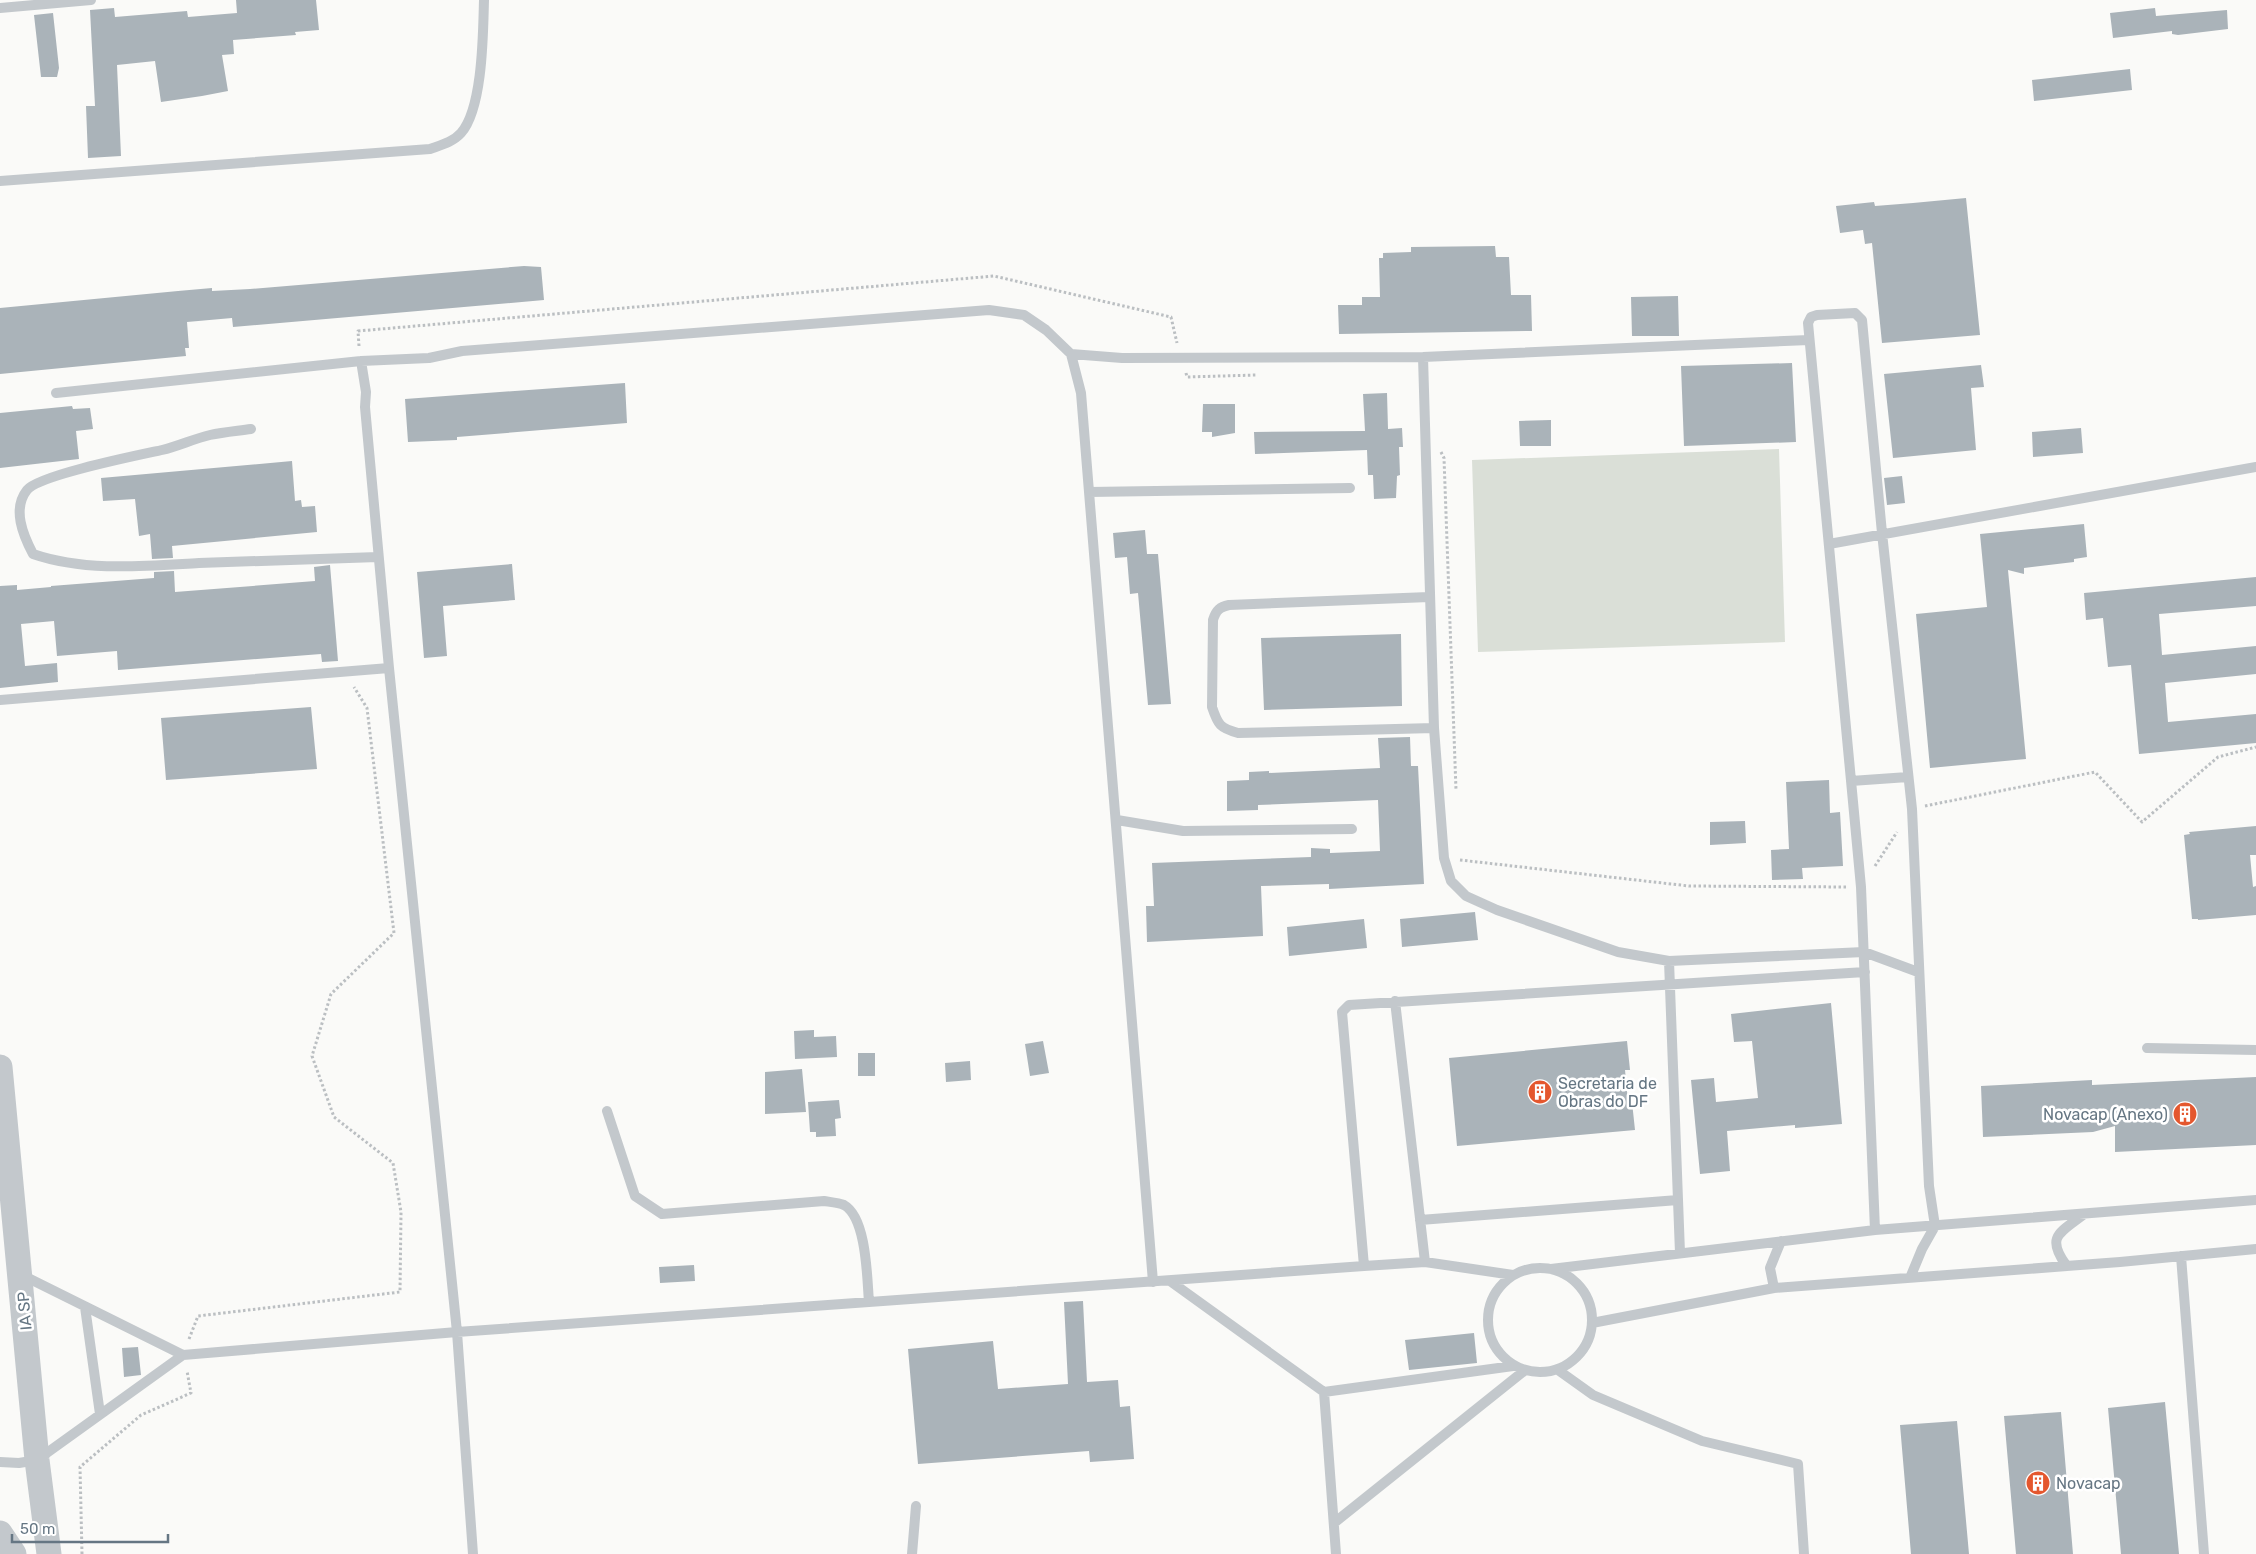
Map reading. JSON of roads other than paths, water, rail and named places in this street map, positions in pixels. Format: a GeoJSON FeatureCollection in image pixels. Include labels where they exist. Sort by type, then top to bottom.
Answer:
{"type":"FeatureCollection","features":[{"type":"Feature","properties":{"kind":"street","name":"IA SP"},"geometry":{"type":"LineString","coordinates":[[0,1067],[21,1274],[37,1460],[49,1554]]}},
{"type":"Feature","properties":{"kind":"street"},"geometry":{"type":"LineString","coordinates":[[0,1533],[14,1554]]}},
{"type":"Feature","properties":{"kind":"lane"},"geometry":{"type":"LineString","coordinates":[[0,8],[91,0]]}},
{"type":"Feature","properties":{"kind":"lane"},"geometry":{"type":"LineString","coordinates":[[0,181],[430,149],[447,143],[461,134],[475,98],[482,51],[484,0]]}},
{"type":"Feature","properties":{"kind":"lane"},"geometry":{"type":"LineString","coordinates":[[56,394],[361,361],[429,358],[462,351],[988,310],[1024,315],[1046,330],[1071,354],[1081,393],[1154,1282]]}},
{"type":"Feature","properties":{"kind":"lane"},"geometry":{"type":"LineString","coordinates":[[1875,1230],[1861,887],[1808,323],[1811,317],[1817,315],[1856,313],[1862,320],[1882,533],[1912,809],[1929,1186],[1935,1226],[1922,1249],[1910,1278]]}},
{"type":"Feature","properties":{"kind":"lane"},"geometry":{"type":"LineString","coordinates":[[1071,354],[1122,358],[1180,356],[1422,357],[1809,340]]}},
{"type":"Feature","properties":{"kind":"lane"},"geometry":{"type":"LineString","coordinates":[[1422,357],[1434,728],[1444,858],[1451,881],[1466,896],[1497,910],[1618,952],[1668,961],[1864,952],[1918,972]]}},
{"type":"Feature","properties":{"kind":"lane"},"geometry":{"type":"LineString","coordinates":[[361,361],[366,392],[365,407],[378,557],[457,1332],[473,1554]]}},
{"type":"Feature","properties":{"kind":"lane"},"geometry":{"type":"LineString","coordinates":[[251,428],[211,435],[179,446],[114,459],[46,480],[28,488],[20,501],[20,514],[27,542],[33,554],[50,560],[77,564],[145,566],[378,557]]}},
{"type":"Feature","properties":{"kind":"lane"},"geometry":{"type":"LineString","coordinates":[[1829,544],[2256,467]]}},
{"type":"Feature","properties":{"kind":"lane"},"geometry":{"type":"LineString","coordinates":[[1089,492],[1350,488]]}},
{"type":"Feature","properties":{"kind":"lane"},"geometry":{"type":"LineString","coordinates":[[1429,597],[1230,605],[1221,607],[1215,611],[1212,620],[1212,707],[1216,721],[1224,730],[1238,733],[1434,728]]}},
{"type":"Feature","properties":{"kind":"lane"},"geometry":{"type":"LineString","coordinates":[[0,700],[389,668]]}},
{"type":"Feature","properties":{"kind":"lane"},"geometry":{"type":"LineString","coordinates":[[1851,781],[1908,777]]}},
{"type":"Feature","properties":{"kind":"lane"},"geometry":{"type":"LineString","coordinates":[[1116,820],[1183,831],[1352,829]]}},
{"type":"Feature","properties":{"kind":"lane"},"geometry":{"type":"LineString","coordinates":[[1668,961],[1680,1254]]}},
{"type":"Feature","properties":{"kind":"lane"},"geometry":{"type":"LineString","coordinates":[[1364,1266],[1342,1012],[1349,1005],[1865,972]]}},
{"type":"Feature","properties":{"kind":"lane"},"geometry":{"type":"LineString","coordinates":[[1395,1001],[1425,1262]]}},
{"type":"Feature","properties":{"kind":"lane"},"geometry":{"type":"LineString","coordinates":[[2148,1048],[2256,1050]]}},
{"type":"Feature","properties":{"kind":"lane"},"geometry":{"type":"LineString","coordinates":[[607,1111],[635,1196],[662,1214],[824,1201],[844,1205],[854,1215],[865,1251],[869,1302]]}},
{"type":"Feature","properties":{"kind":"lane"},"geometry":{"type":"LineString","coordinates":[[1420,1220],[1678,1200]]}},
{"type":"Feature","properties":{"kind":"lane"},"geometry":{"type":"LineString","coordinates":[[1551,1269],[1568,1276],[1582,1288],[1590,1305],[1592,1323],[1589,1338],[1582,1352],[1571,1362],[1558,1370],[1535,1373],[1513,1366],[1501,1356],[1492,1344],[1488,1321],[1492,1298],[1501,1285],[1513,1275],[1531,1269],[1551,1269],[1875,1230],[2256,1200]]}},
{"type":"Feature","properties":{"kind":"lane"},"geometry":{"type":"LineString","coordinates":[[2066,1265],[2056,1252],[2056,1241],[2061,1232],[2083,1215]]}},
{"type":"Feature","properties":{"kind":"lane"},"geometry":{"type":"LineString","coordinates":[[1774,1288],[1770,1268],[1781,1241]]}},
{"type":"Feature","properties":{"kind":"lane"},"geometry":{"type":"LineString","coordinates":[[1592,1323],[1774,1288],[2256,1249]]}},
{"type":"Feature","properties":{"kind":"lane"},"geometry":{"type":"LineString","coordinates":[[2181,1256],[2204,1554]]}},
{"type":"Feature","properties":{"kind":"lane"},"geometry":{"type":"LineString","coordinates":[[0,1462],[19,1463],[37,1460],[183,1355],[457,1332],[1425,1262],[1513,1275]]}},
{"type":"Feature","properties":{"kind":"lane"},"geometry":{"type":"LineString","coordinates":[[21,1274],[183,1355]]}},
{"type":"Feature","properties":{"kind":"lane"},"geometry":{"type":"LineString","coordinates":[[1170,1281],[1324,1392],[1513,1366]]}},
{"type":"Feature","properties":{"kind":"lane"},"geometry":{"type":"LineString","coordinates":[[85,1307],[100,1414]]}},
{"type":"Feature","properties":{"kind":"lane"},"geometry":{"type":"LineString","coordinates":[[1334,1524],[1524,1370]]}},
{"type":"Feature","properties":{"kind":"lane"},"geometry":{"type":"LineString","coordinates":[[1558,1370],[1593,1395],[1702,1441],[1798,1464],[1804,1554]]}},
{"type":"Feature","properties":{"kind":"lane"},"geometry":{"type":"LineString","coordinates":[[1324,1392],[1336,1554]]}},
{"type":"Feature","properties":{"kind":"lane"},"geometry":{"type":"LineString","coordinates":[[912,1554],[916,1506]]}},
{"type":"Feature","properties":{"kind":"place","name":"Secretaria de Obras do DF"},"geometry":{"type":"Point","coordinates":[1540,1092]}},
{"type":"Feature","properties":{"kind":"place","name":"Novacap (Anexo)"},"geometry":{"type":"Point","coordinates":[2185,1114]}},
{"type":"Feature","properties":{"kind":"place","name":"Novacap"},"geometry":{"type":"Point","coordinates":[2038,1483]}}]}
